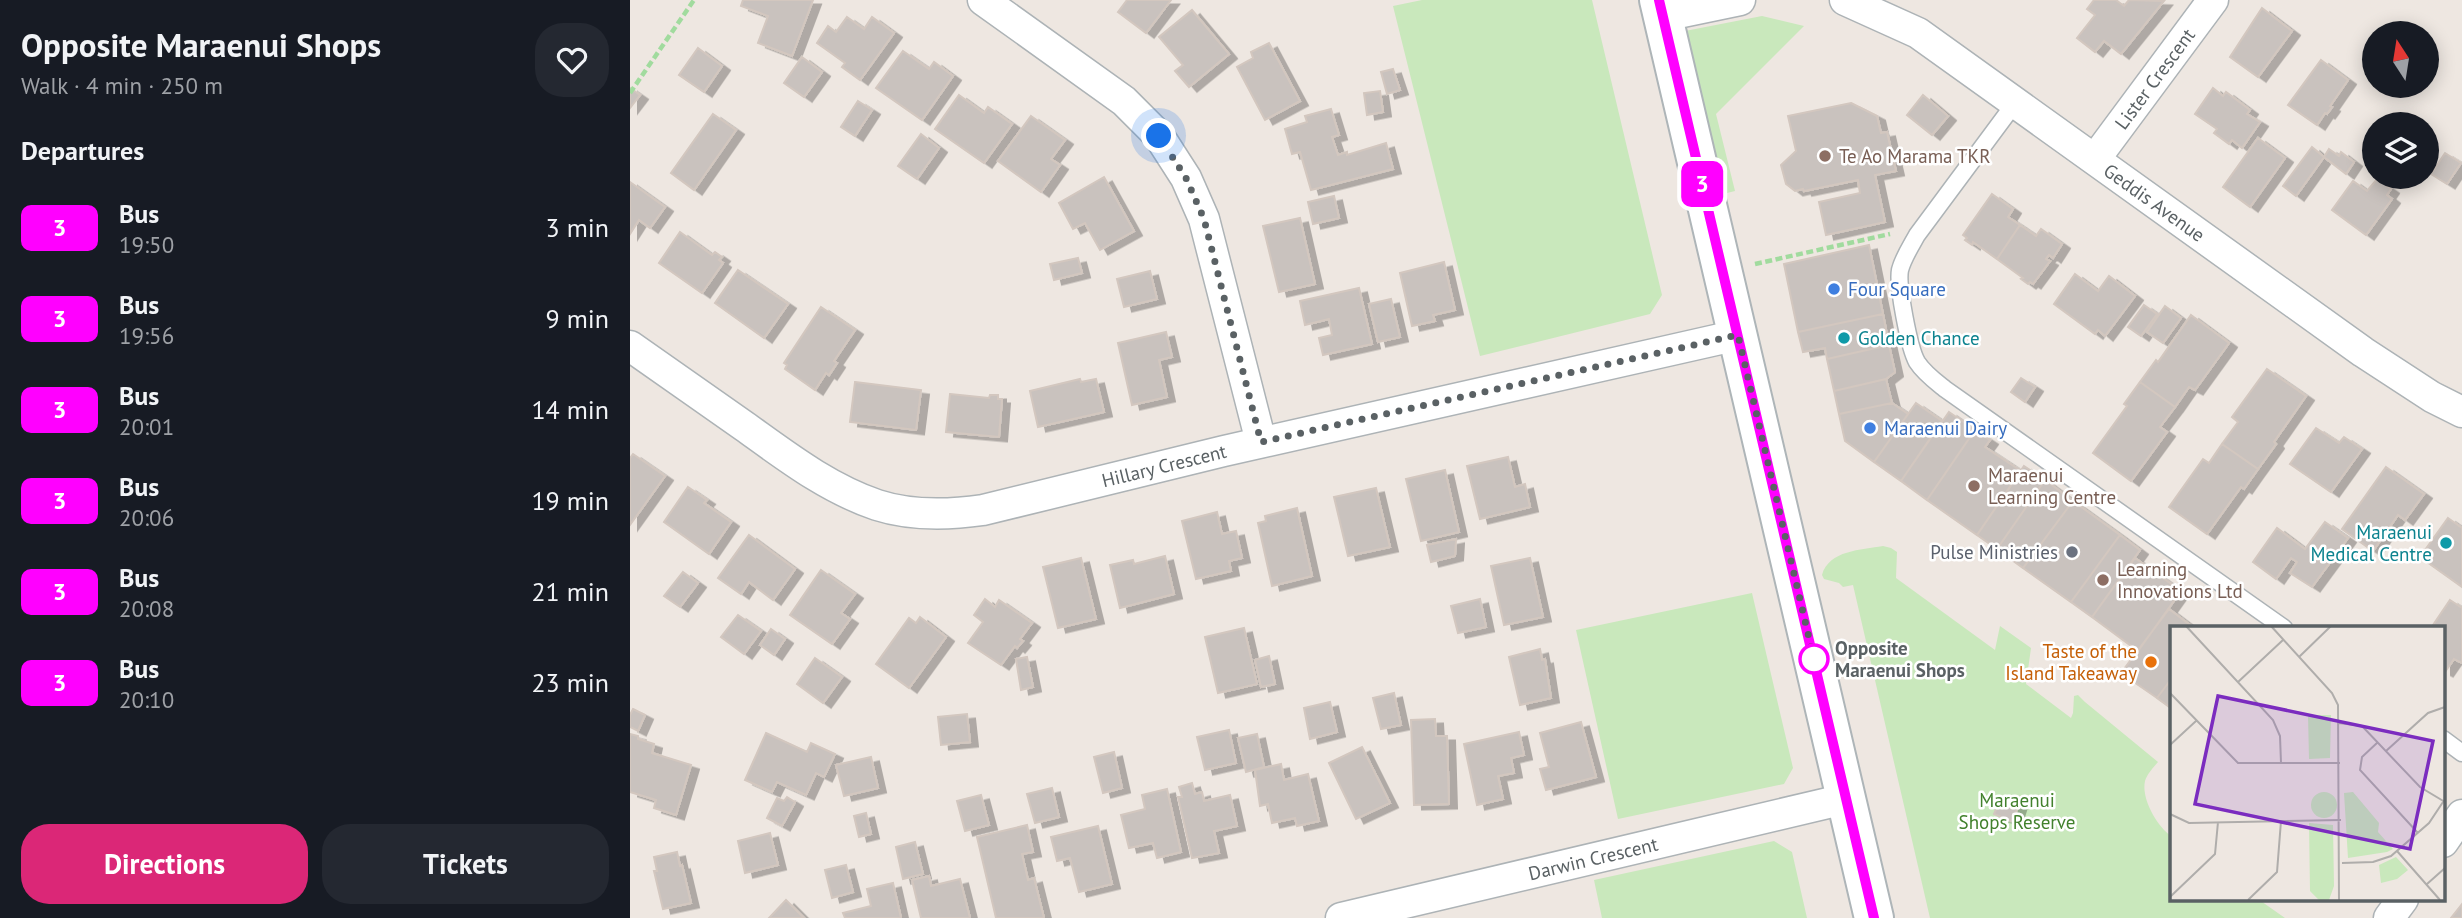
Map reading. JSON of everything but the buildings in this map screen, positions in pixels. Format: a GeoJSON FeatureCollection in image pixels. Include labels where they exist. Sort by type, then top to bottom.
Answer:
{"type":"FeatureCollection","features":[{"type":"Feature","properties":{"kind":"street"},"geometry":{"type":"LineString","coordinates":[[983,0],[1124,100],[1159,136],[1179,167],[1204,219],[1261,442]]}},
{"type":"Feature","properties":{"kind":"street"},"geometry":{"type":"LineString","coordinates":[[1740,0],[1661,8],[1874,918]]}},
{"type":"Feature","properties":{"kind":"street","name":"Geddis Avenue"},"geometry":{"type":"LineString","coordinates":[[1845,0],[1918,33],[2363,352],[2432,397],[2462,412]]}},
{"type":"Feature","properties":{"kind":"street","name":"Lister Crescent"},"geometry":{"type":"LineString","coordinates":[[2095,159],[2213,0]]}},
{"type":"Feature","properties":{"kind":"street","name":"Hillary Crescent"},"geometry":{"type":"LineString","coordinates":[[630,346],[811,474],[878,505],[910,512],[957,513],[983,510],[1261,442],[1738,335]]}},
{"type":"Feature","properties":{"kind":"street","name":"Darwin Crescent"},"geometry":{"type":"LineString","coordinates":[[1357,916],[1845,799]]}},
{"type":"Feature","properties":{"kind":"street"},"geometry":{"type":"LineString","coordinates":[[2444,841],[2462,815]]}},
{"type":"Feature","properties":{"kind":"street"},"geometry":{"type":"LineString","coordinates":[[2389,918],[2402,900]]}},
{"type":"Feature","properties":{"kind":"lane"},"geometry":{"type":"LineString","coordinates":[[2015,103],[1917,235],[1906,255],[1900,272],[1900,291],[1916,360],[1926,373],[2281,626]]}},
{"type":"Feature","properties":{"kind":"lane"},"geometry":{"type":"LineString","coordinates":[[2444,740],[2462,753]]}},
{"type":"Feature","properties":{"kind":"path"},"geometry":{"type":"LineString","coordinates":[[630,93],[694,0]]}},
{"type":"Feature","properties":{"kind":"path"},"geometry":{"type":"LineString","coordinates":[[1723,271],[1891,234],[1917,235]]}},
{"type":"Feature","properties":{"kind":"green space"},"geometry":{"type":"Polygon","coordinates":[[[1422,0],[1592,0],[1662,295],[1650,314],[1480,356],[1393,6],[1422,0]]]}},
{"type":"Feature","properties":{"kind":"green space"},"geometry":{"type":"Polygon","coordinates":[[[1762,16],[1804,26],[1716,114],[1735,191],[1715,196],[1685,31],[1762,16]]]}},
{"type":"Feature","properties":{"kind":"green space","name":"Maraenui Shops Reserve"},"geometry":{"type":"Polygon","coordinates":[[[1883,546],[1897,552],[1896,578],[1995,650],[2000,626],[2031,648],[2026,684],[2071,718],[2074,696],[2078,695],[2158,762],[2147,776],[2144,788],[2151,812],[2170,835],[2170,900],[2259,900],[2285,918],[1930,918],[1853,585],[1843,587],[1839,583],[1824,579],[1822,575],[1831,560],[1856,550],[1883,546]]]}},
{"type":"Feature","properties":{"kind":"green space"},"geometry":{"type":"Polygon","coordinates":[[[1752,593],[1793,768],[1784,784],[1618,819],[1576,630],[1752,593]]]}},
{"type":"Feature","properties":{"kind":"green space"},"geometry":{"type":"Polygon","coordinates":[[[1774,841],[1792,852],[1807,918],[1602,918],[1594,880],[1774,841]]]}},
{"type":"Feature","properties":{"kind":"bus line","name":"3"},"geometry":{"type":"LineString","coordinates":[[1659,0],[1874,918]]}},
{"type":"Feature","properties":{"kind":"place","name":"Te Ao Marama TKR"},"geometry":{"type":"Point","coordinates":[1825,156]}},
{"type":"Feature","properties":{"kind":"place","name":"Four Square"},"geometry":{"type":"Point","coordinates":[1834,289]}},
{"type":"Feature","properties":{"kind":"place","name":"Golden Chance"},"geometry":{"type":"Point","coordinates":[1844,338]}},
{"type":"Feature","properties":{"kind":"place","name":"Maraenui Dairy"},"geometry":{"type":"Point","coordinates":[1870,428]}},
{"type":"Feature","properties":{"kind":"place","name":"Maraenui Learning Centre"},"geometry":{"type":"Point","coordinates":[1974,486]}},
{"type":"Feature","properties":{"kind":"place","name":"Maraenui Medical Centre"},"geometry":{"type":"Point","coordinates":[2446,543]}},
{"type":"Feature","properties":{"kind":"place","name":"Pulse Ministries"},"geometry":{"type":"Point","coordinates":[2072,552]}},
{"type":"Feature","properties":{"kind":"place","name":"Learning Innovations Ltd"},"geometry":{"type":"Point","coordinates":[2103,580]}},
{"type":"Feature","properties":{"kind":"place","name":"Opposite Maraenui Shops"},"geometry":{"type":"Point","coordinates":[1814,659]}},
{"type":"Feature","properties":{"kind":"place","name":"Taste of the Island Takeaway"},"geometry":{"type":"Point","coordinates":[2151,662]}},
{"type":"Feature","properties":{"kind":"route"},"geometry":{"type":"LineString","coordinates":[[1159,136],[1186,178],[1204,219],[1261,442],[1738,335],[1814,659]]}}]}
